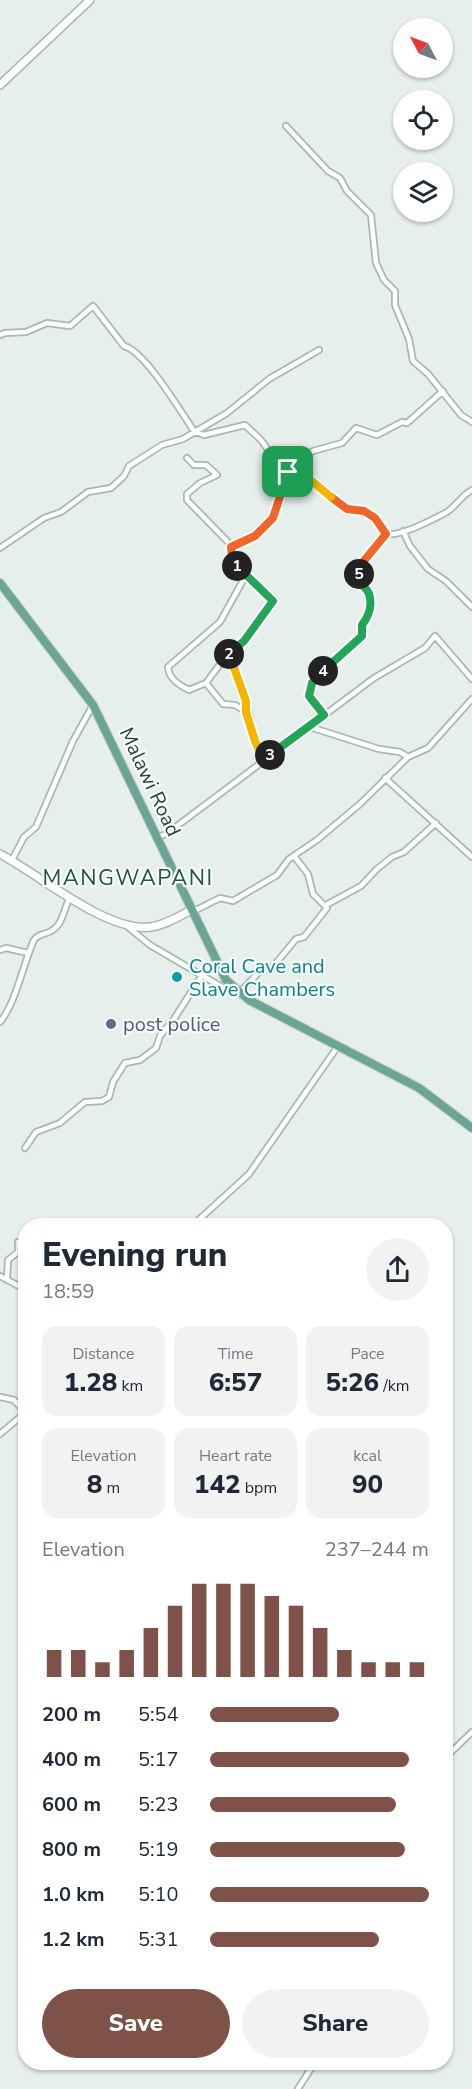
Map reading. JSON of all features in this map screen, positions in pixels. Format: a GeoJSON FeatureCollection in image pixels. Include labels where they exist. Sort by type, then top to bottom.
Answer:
{"type":"FeatureCollection","features":[{"type":"Feature","properties":{"kind":"main road","name":"Malawi Road"},"geometry":{"type":"LineString","coordinates":[[0,583],[93,705],[211,951],[232,986],[239,993],[424,1092],[472,1128]]}},
{"type":"Feature","properties":{"kind":"street"},"geometry":{"type":"LineString","coordinates":[[0,85],[90,0]]}},
{"type":"Feature","properties":{"kind":"street"},"geometry":{"type":"LineString","coordinates":[[286,126],[328,171],[340,178],[347,190],[371,215],[374,222],[376,263],[384,280],[395,291],[395,306],[409,339],[413,362],[443,391],[461,415],[472,423]]}},
{"type":"Feature","properties":{"kind":"street"},"geometry":{"type":"LineString","coordinates":[[0,335],[26,332],[47,323],[70,326],[93,306],[124,346],[130,347],[153,369],[194,431],[204,435],[245,425],[261,440],[275,462],[288,472],[313,482],[347,509],[364,511],[375,518],[386,534]]}},
{"type":"Feature","properties":{"kind":"street"},"geometry":{"type":"LineString","coordinates":[[0,548],[44,518],[61,512],[88,492],[111,488],[124,476],[129,466],[162,445],[183,439],[227,413],[269,379],[320,350]]}},
{"type":"Feature","properties":{"kind":"street"},"geometry":{"type":"LineString","coordinates":[[231,547],[255,536],[273,518],[288,472],[300,457],[342,443],[356,429],[377,435],[402,422],[407,423],[443,391]]}},
{"type":"Feature","properties":{"kind":"street"},"geometry":{"type":"LineString","coordinates":[[187,458],[193,465],[206,465],[217,475],[192,488],[187,498],[231,547],[233,560],[273,601],[244,641],[227,655],[206,683],[189,690],[171,677],[168,667],[220,622],[246,575]]}},
{"type":"Feature","properties":{"kind":"street"},"geometry":{"type":"LineString","coordinates":[[386,534],[397,534],[414,529],[448,511],[472,490]]}},
{"type":"Feature","properties":{"kind":"street"},"geometry":{"type":"LineString","coordinates":[[403,531],[410,546],[428,568],[446,581],[472,607]]}},
{"type":"Feature","properties":{"kind":"street"},"geometry":{"type":"LineString","coordinates":[[324,715],[309,696],[309,689],[315,678],[362,636],[362,625],[371,601],[368,589],[361,584],[358,568],[386,534]]}},
{"type":"Feature","properties":{"kind":"street"},"geometry":{"type":"LineString","coordinates":[[158,837],[172,832],[374,678],[425,648],[435,636],[472,679]]}},
{"type":"Feature","properties":{"kind":"street"},"geometry":{"type":"LineString","coordinates":[[227,655],[246,701],[246,712],[264,760]]}},
{"type":"Feature","properties":{"kind":"street"},"geometry":{"type":"LineString","coordinates":[[206,683],[223,704],[236,705],[246,712]]}},
{"type":"Feature","properties":{"kind":"street"},"geometry":{"type":"LineString","coordinates":[[128,927],[151,927],[220,898],[233,901],[249,894],[277,875],[294,856],[360,804],[408,757],[420,753],[435,742],[472,699]]}},
{"type":"Feature","properties":{"kind":"street"},"geometry":{"type":"LineString","coordinates":[[12,860],[24,837],[36,827],[73,741],[93,705]]}},
{"type":"Feature","properties":{"kind":"street"},"geometry":{"type":"LineString","coordinates":[[310,728],[379,749],[400,752],[408,757]]}},
{"type":"Feature","properties":{"kind":"street"},"geometry":{"type":"LineString","coordinates":[[385,778],[472,857]]}},
{"type":"Feature","properties":{"kind":"street"},"geometry":{"type":"LineString","coordinates":[[326,905],[362,886],[377,869],[392,857],[404,852],[436,823]]}},
{"type":"Feature","properties":{"kind":"street"},"geometry":{"type":"LineString","coordinates":[[0,854],[70,897],[128,927],[150,945],[202,975],[225,988],[232,986]]}},
{"type":"Feature","properties":{"kind":"street"},"geometry":{"type":"LineString","coordinates":[[294,856],[309,874],[313,894],[326,905]]}},
{"type":"Feature","properties":{"kind":"street"},"geometry":{"type":"LineString","coordinates":[[0,1022],[11,1004],[28,953],[37,936],[52,931],[61,921],[70,897]]}},
{"type":"Feature","properties":{"kind":"street"},"geometry":{"type":"LineString","coordinates":[[239,993],[260,971],[271,969],[296,939],[304,937],[327,908],[326,905]]}},
{"type":"Feature","properties":{"kind":"street"},"geometry":{"type":"LineString","coordinates":[[0,950],[6,948],[28,953]]}},
{"type":"Feature","properties":{"kind":"street"},"geometry":{"type":"LineString","coordinates":[[25,1148],[36,1132],[60,1123],[85,1102],[102,1101],[109,1097],[113,1082],[125,1063],[140,1060],[156,1048],[160,1036],[174,1019],[202,975]]}},
{"type":"Feature","properties":{"kind":"street"},"geometry":{"type":"LineString","coordinates":[[201,1218],[249,1174],[339,1046]]}},
{"type":"Feature","properties":{"kind":"street"},"geometry":{"type":"LineString","coordinates":[[7,1278],[8,1260],[18,1252],[18,1242]]}},
{"type":"Feature","properties":{"kind":"street"},"geometry":{"type":"LineString","coordinates":[[0,1276],[18,1285]]}},
{"type":"Feature","properties":{"kind":"street"},"geometry":{"type":"LineString","coordinates":[[0,1397],[14,1400],[18,1404]]}},
{"type":"Feature","properties":{"kind":"street"},"geometry":{"type":"LineString","coordinates":[[0,1434],[18,1418]]}},
{"type":"Feature","properties":{"kind":"street"},"geometry":{"type":"LineString","coordinates":[[453,1750],[472,1732]]}},
{"type":"Feature","properties":{"kind":"street"},"geometry":{"type":"LineString","coordinates":[[298,2089],[310,2070]]}},
{"type":"Feature","properties":{"kind":"place","name":"Coral Cave and Slave Chambers"},"geometry":{"type":"Point","coordinates":[177,977]}},
{"type":"Feature","properties":{"kind":"place","name":"post police"},"geometry":{"type":"Point","coordinates":[111,1024]}},
{"type":"Feature","properties":{"kind":"district","name":"MANGWAPANI"},"geometry":{"type":"Point","coordinates":[128,878]}},
{"type":"Feature","properties":{"kind":"route"},"geometry":{"type":"LineString","coordinates":[[288,472],[304,477],[321,487],[347,509],[364,511],[381,524],[386,534],[358,568],[361,584],[368,589],[371,601],[362,625],[362,636],[315,678],[309,689],[309,696],[324,715],[310,728],[264,760],[246,712],[246,701],[227,655],[244,641],[273,601],[269,594],[238,568],[231,554],[231,547],[255,536],[273,518],[280,503],[288,472]]}}]}
